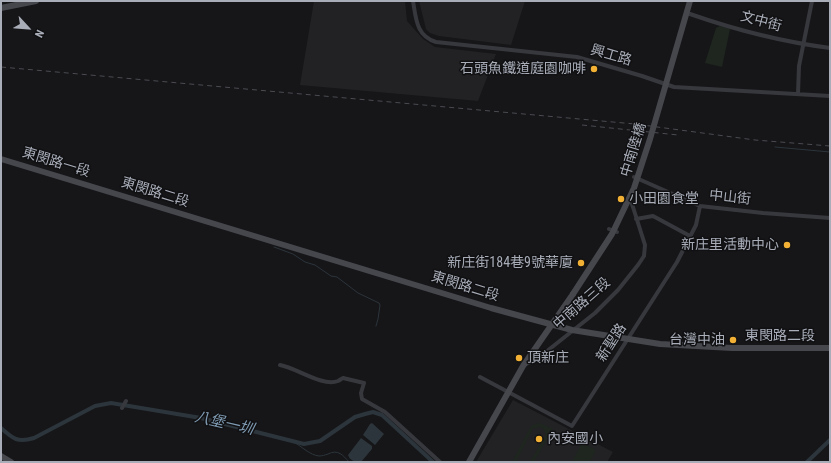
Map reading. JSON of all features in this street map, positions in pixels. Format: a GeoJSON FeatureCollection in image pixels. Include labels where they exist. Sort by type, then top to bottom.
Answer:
{"type":"FeatureCollection","features":[{"type":"Feature","properties":{"kind":"main road"},"geometry":{"type":"LineString","coordinates":[[1,8],[38,1]]}},
{"type":"Feature","properties":{"kind":"main road","name":"中南陸橋"},"geometry":{"type":"LineString","coordinates":[[573,294],[612,234],[634,188],[650,139],[690,1]]}},
{"type":"Feature","properties":{"kind":"main road","name":"東閔路一段"},"geometry":{"type":"LineString","coordinates":[[1,159],[104,190]]}},
{"type":"Feature","properties":{"kind":"main road","name":"東閔路二段"},"geometry":{"type":"LineString","coordinates":[[104,190],[550,325],[572,330],[672,345],[732,348],[830,348]]}},
{"type":"Feature","properties":{"kind":"main road","name":"中南路三段"},"geometry":{"type":"LineString","coordinates":[[469,462],[523,366],[550,325],[573,294]]}},
{"type":"Feature","properties":{"kind":"main road"},"geometry":{"type":"LineString","coordinates":[[1,456],[11,462]]}},
{"type":"Feature","properties":{"kind":"street","name":"興工路"},"geometry":{"type":"LineString","coordinates":[[413,1],[417,26],[428,39],[436,42],[578,57],[674,87],[830,96]]}},
{"type":"Feature","properties":{"kind":"street"},"geometry":{"type":"LineString","coordinates":[[798,94],[799,66],[812,1]]}},
{"type":"Feature","properties":{"kind":"street","name":"文中街"},"geometry":{"type":"LineString","coordinates":[[690,14],[749,31],[804,44],[830,48]]}},
{"type":"Feature","properties":{"kind":"street","name":"中山街"},"geometry":{"type":"LineString","coordinates":[[634,177],[700,206],[830,218]]}},
{"type":"Feature","properties":{"kind":"street","name":"中南路三段"},"geometry":{"type":"LineString","coordinates":[[523,366],[536,359],[607,302],[630,276],[644,256],[645,245],[632,204]]}},
{"type":"Feature","properties":{"kind":"street","name":"新聖路"},"geometry":{"type":"LineString","coordinates":[[508,392],[572,426],[676,262],[696,225],[700,206]]}},
{"type":"Feature","properties":{"kind":"street"},"geometry":{"type":"LineString","coordinates":[[636,219],[653,216],[690,236]]}},
{"type":"Feature","properties":{"kind":"street"},"geometry":{"type":"LineString","coordinates":[[609,229],[617,232]]}},
{"type":"Feature","properties":{"kind":"street"},"geometry":{"type":"LineString","coordinates":[[280,365],[287,366],[325,382],[338,381],[343,378],[364,383],[361,396],[362,399],[385,412],[440,462]]}},
{"type":"Feature","properties":{"kind":"street"},"geometry":{"type":"LineString","coordinates":[[480,377],[508,392]]}},
{"type":"Feature","properties":{"kind":"street"},"geometry":{"type":"LineString","coordinates":[[122,408],[126,401]]}},
{"type":"Feature","properties":{"kind":"shaded area"},"geometry":{"type":"Polygon","coordinates":[[[314,1],[405,1],[407,21],[423,39],[435,47],[496,54],[478,101],[300,85],[314,1]]]}},
{"type":"Feature","properties":{"kind":"shaded area"},"geometry":{"type":"Polygon","coordinates":[[[419,1],[525,1],[511,45],[439,36],[430,33],[426,29],[419,1]]]}},
{"type":"Feature","properties":{"kind":"shaded area"},"geometry":{"type":"Polygon","coordinates":[[[720,26],[730,29],[722,67],[705,63],[716,28],[720,26]]]}},
{"type":"Feature","properties":{"kind":"shaded area","name":"內安國小"},"geometry":{"type":"Polygon","coordinates":[[[513,400],[613,452],[607,462],[476,462],[513,400]]]}},
{"type":"Feature","properties":{"kind":"shaded area"},"geometry":{"type":"Polygon","coordinates":[[[372,423],[384,434],[375,445],[363,435],[372,423]]]}},
{"type":"Feature","properties":{"kind":"shaded area"},"geometry":{"type":"Polygon","coordinates":[[[538,423],[553,429],[534,462],[530,462],[546,434],[542,427],[533,428],[516,462],[512,462],[531,426],[538,423]]]}},
{"type":"Feature","properties":{"kind":"shaded area"},"geometry":{"type":"Polygon","coordinates":[[[361,438],[372,446],[372,449],[361,462],[351,460],[348,455],[361,438]]]}},
{"type":"Feature","properties":{"kind":"shaded area"},"geometry":{"type":"Polygon","coordinates":[[[582,443],[596,450],[590,462],[576,462],[573,460],[582,443]]]}},
{"type":"Feature","properties":{"kind":"waterway"},"geometry":{"type":"LineString","coordinates":[[775,147],[830,152]]}},
{"type":"Feature","properties":{"kind":"waterway"},"geometry":{"type":"LineString","coordinates":[[274,247],[293,254],[305,262],[315,265],[331,276],[337,277],[358,293],[379,303],[380,305],[376,326]]}},
{"type":"Feature","properties":{"kind":"waterway","name":"八堡一圳"},"geometry":{"type":"LineString","coordinates":[[1,428],[16,439],[24,440],[34,438],[95,406],[111,403],[201,418],[304,444],[320,441],[355,417],[373,412],[382,415],[433,462]]}},
{"type":"Feature","properties":{"kind":"waterway","name":"八堡一圳"},"geometry":{"type":"LineString","coordinates":[[807,462],[830,440]]}},
{"type":"Feature","properties":{"kind":"waterway"},"geometry":{"type":"LineString","coordinates":[[294,442],[309,452],[319,456],[337,452],[349,462]]}},
{"type":"Feature","properties":{"kind":"railway"},"geometry":{"type":"LineString","coordinates":[[1,67],[635,124],[755,140],[830,146]]}},
{"type":"Feature","properties":{"kind":"railway"},"geometry":{"type":"LineString","coordinates":[[582,125],[678,135]]}},
{"type":"Feature","properties":{"kind":"place","name":"石頭魚鐵道庭園咖啡"},"geometry":{"type":"Point","coordinates":[594,69]}},
{"type":"Feature","properties":{"kind":"place","name":"小田園食堂"},"geometry":{"type":"Point","coordinates":[621,199]}},
{"type":"Feature","properties":{"kind":"place","name":"新庄里活動中心"},"geometry":{"type":"Point","coordinates":[787,245]}},
{"type":"Feature","properties":{"kind":"place","name":"新庄街184巷9號華廈"},"geometry":{"type":"Point","coordinates":[581,263]}},
{"type":"Feature","properties":{"kind":"place","name":"台灣中油"},"geometry":{"type":"Point","coordinates":[733,340]}},
{"type":"Feature","properties":{"kind":"place","name":"頂新庄"},"geometry":{"type":"Point","coordinates":[519,358]}},
{"type":"Feature","properties":{"kind":"place","name":"內安國小"},"geometry":{"type":"Point","coordinates":[539,439]}}]}
